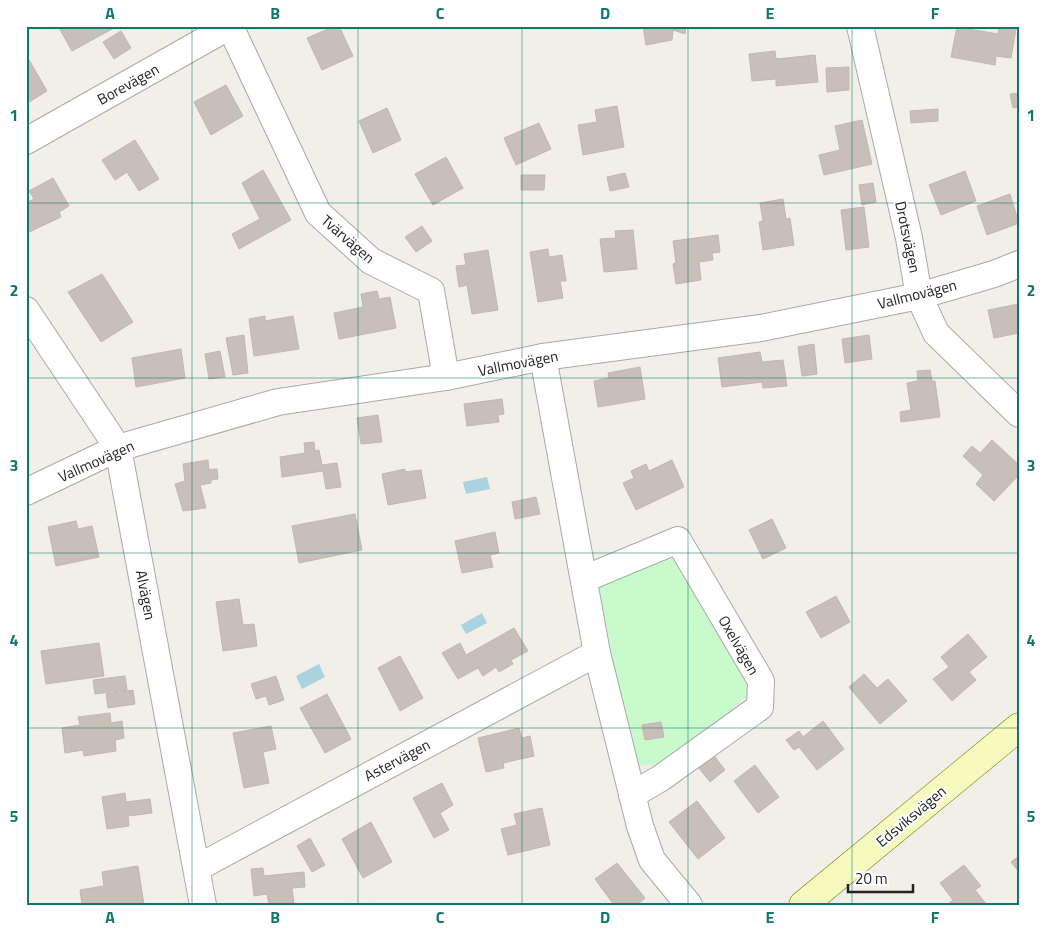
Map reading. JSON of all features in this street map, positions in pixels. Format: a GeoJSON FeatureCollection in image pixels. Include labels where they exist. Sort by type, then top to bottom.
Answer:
{"type":"FeatureCollection","features":[{"type":"Feature","properties":{"kind":"street","name":"Borevägen"},"geometry":{"type":"LineString","coordinates":[[26,141],[230,26]]}},
{"type":"Feature","properties":{"kind":"street","name":"Tvärvägen"},"geometry":{"type":"LineString","coordinates":[[230,26],[318,213],[371,261],[431,291],[446,377]]}},
{"type":"Feature","properties":{"kind":"street","name":"Drotsvägen"},"geometry":{"type":"LineString","coordinates":[[860,26],[909,238],[919,296],[936,333],[1019,414]]}},
{"type":"Feature","properties":{"kind":"street","name":"Vallmovägen"},"geometry":{"type":"LineString","coordinates":[[26,492],[118,448],[278,402],[446,377],[543,357],[761,328],[919,296],[994,274],[1019,264]]}},
{"type":"Feature","properties":{"kind":"street","name":"Alvägen"},"geometry":{"type":"LineString","coordinates":[[26,310],[118,448],[203,905]]}},
{"type":"Feature","properties":{"kind":"street"},"geometry":{"type":"LineString","coordinates":[[543,357],[597,653],[640,826],[652,860],[690,905]]}},
{"type":"Feature","properties":{"kind":"street","name":"Oxelvägen"},"geometry":{"type":"LineString","coordinates":[[584,579],[678,540],[760,681],[760,708],[661,778],[632,794]]}},
{"type":"Feature","properties":{"kind":"street","name":"Astervägen"},"geometry":{"type":"LineString","coordinates":[[197,868],[597,653]]}},
{"type":"Feature","properties":{"kind":"street","name":"Edsviksvägen"},"geometry":{"type":"LineString","coordinates":[[803,905],[1019,726]]}},
{"type":"Feature","properties":{"kind":"green space"},"geometry":{"type":"Polygon","coordinates":[[[662,556],[682,559],[748,676],[749,694],[718,724],[664,763],[634,767],[599,588],[662,556]]]}},
{"type":"Feature","properties":{"kind":"water"},"geometry":{"type":"Polygon","coordinates":[[[487,477],[490,489],[466,494],[463,482],[487,477]]]}},
{"type":"Feature","properties":{"kind":"water"},"geometry":{"type":"Polygon","coordinates":[[[482,613],[487,623],[466,634],[461,625],[482,613]]]}},
{"type":"Feature","properties":{"kind":"water"},"geometry":{"type":"Polygon","coordinates":[[[319,664],[325,677],[302,689],[296,676],[319,664]]]}},
{"type":"Feature","properties":{"kind":"building"},"geometry":{"type":"Polygon","coordinates":[[[58,26],[110,26],[112,29],[72,51],[58,26]]]}},
{"type":"Feature","properties":{"kind":"building"},"geometry":{"type":"Polygon","coordinates":[[[339,26],[353,56],[322,70],[307,38],[339,26]]]}},
{"type":"Feature","properties":{"kind":"building"},"geometry":{"type":"Polygon","coordinates":[[[643,26],[686,26],[685,34],[673,30],[672,40],[646,45],[643,26]]]}},
{"type":"Feature","properties":{"kind":"building"},"geometry":{"type":"Polygon","coordinates":[[[999,26],[1016,29],[1011,58],[996,56],[995,65],[951,57],[957,27],[998,34],[999,26]]]}},
{"type":"Feature","properties":{"kind":"building"},"geometry":{"type":"Polygon","coordinates":[[[121,31],[131,48],[114,59],[103,42],[121,31]]]}},
{"type":"Feature","properties":{"kind":"building"},"geometry":{"type":"Polygon","coordinates":[[[775,51],[776,59],[815,55],[818,82],[776,86],[776,79],[752,81],[749,54],[775,51]]]}},
{"type":"Feature","properties":{"kind":"building"},"geometry":{"type":"Polygon","coordinates":[[[26,58],[28,58],[47,91],[26,104],[26,58]]]}},
{"type":"Feature","properties":{"kind":"building"},"geometry":{"type":"Polygon","coordinates":[[[849,67],[849,90],[827,92],[826,68],[849,67]]]}},
{"type":"Feature","properties":{"kind":"building"},"geometry":{"type":"Polygon","coordinates":[[[226,85],[243,116],[211,135],[194,102],[226,85]]]}},
{"type":"Feature","properties":{"kind":"building"},"geometry":{"type":"Polygon","coordinates":[[[1019,93],[1019,107],[1013,108],[1010,94],[1019,93]]]}},
{"type":"Feature","properties":{"kind":"building"},"geometry":{"type":"Polygon","coordinates":[[[617,106],[624,147],[583,155],[578,125],[597,122],[595,110],[617,106]]]}},
{"type":"Feature","properties":{"kind":"building"},"geometry":{"type":"Polygon","coordinates":[[[387,108],[401,140],[373,153],[359,121],[387,108]]]}},
{"type":"Feature","properties":{"kind":"building"},"geometry":{"type":"Polygon","coordinates":[[[938,109],[938,121],[911,123],[910,111],[938,109]]]}},
{"type":"Feature","properties":{"kind":"building"},"geometry":{"type":"Polygon","coordinates":[[[862,120],[872,164],[824,175],[819,155],[840,150],[835,126],[862,120]]]}},
{"type":"Feature","properties":{"kind":"building"},"geometry":{"type":"Polygon","coordinates":[[[539,123],[551,149],[516,165],[504,138],[539,123]]]}},
{"type":"Feature","properties":{"kind":"building"},"geometry":{"type":"Polygon","coordinates":[[[135,140],[159,179],[139,191],[127,172],[115,180],[102,160],[135,140]]]}},
{"type":"Feature","properties":{"kind":"building"},"geometry":{"type":"Polygon","coordinates":[[[446,157],[463,188],[433,205],[415,174],[446,157]]]}},
{"type":"Feature","properties":{"kind":"building"},"geometry":{"type":"Polygon","coordinates":[[[263,170],[291,220],[239,249],[232,234],[260,219],[242,183],[263,170]]]}},
{"type":"Feature","properties":{"kind":"building"},"geometry":{"type":"Polygon","coordinates":[[[965,171],[976,201],[941,215],[929,185],[965,171]]]}},
{"type":"Feature","properties":{"kind":"building"},"geometry":{"type":"Polygon","coordinates":[[[625,173],[629,187],[610,191],[607,177],[625,173]]]}},
{"type":"Feature","properties":{"kind":"building"},"geometry":{"type":"Polygon","coordinates":[[[521,175],[545,175],[544,190],[521,190],[521,175]]]}},
{"type":"Feature","properties":{"kind":"building"},"geometry":{"type":"Polygon","coordinates":[[[53,178],[69,206],[59,212],[61,217],[27,233],[26,203],[34,199],[29,191],[53,178]]]}},
{"type":"Feature","properties":{"kind":"building"},"geometry":{"type":"Polygon","coordinates":[[[873,183],[876,202],[862,205],[859,185],[873,183]]]}},
{"type":"Feature","properties":{"kind":"building"},"geometry":{"type":"Polygon","coordinates":[[[1010,194],[1019,223],[987,235],[977,206],[1010,194]]]}},
{"type":"Feature","properties":{"kind":"building"},"geometry":{"type":"Polygon","coordinates":[[[783,199],[786,219],[790,218],[794,245],[763,250],[759,222],[763,221],[760,203],[783,199]]]}},
{"type":"Feature","properties":{"kind":"building"},"geometry":{"type":"Polygon","coordinates":[[[864,207],[869,247],[846,250],[841,210],[864,207]]]}},
{"type":"Feature","properties":{"kind":"building"},"geometry":{"type":"Polygon","coordinates":[[[422,226],[432,241],[416,252],[405,237],[422,226]]]}},
{"type":"Feature","properties":{"kind":"building"},"geometry":{"type":"Polygon","coordinates":[[[633,230],[637,269],[604,272],[600,239],[616,238],[615,231],[633,230]]]}},
{"type":"Feature","properties":{"kind":"building"},"geometry":{"type":"Polygon","coordinates":[[[718,235],[720,252],[712,253],[713,260],[699,262],[701,280],[676,284],[673,264],[676,263],[673,241],[718,235]]]}},
{"type":"Feature","properties":{"kind":"building"},"geometry":{"type":"Polygon","coordinates":[[[548,249],[549,257],[562,255],[566,281],[560,281],[563,298],[538,302],[530,252],[548,249]]]}},
{"type":"Feature","properties":{"kind":"building"},"geometry":{"type":"Polygon","coordinates":[[[488,250],[498,310],[472,314],[467,285],[459,287],[456,266],[466,265],[464,254],[488,250]]]}},
{"type":"Feature","properties":{"kind":"building"},"geometry":{"type":"Polygon","coordinates":[[[102,274],[133,322],[101,342],[68,292],[102,274]]]}},
{"type":"Feature","properties":{"kind":"building"},"geometry":{"type":"Polygon","coordinates":[[[377,291],[379,299],[390,297],[396,328],[339,339],[334,313],[363,307],[361,294],[377,291]]]}},
{"type":"Feature","properties":{"kind":"building"},"geometry":{"type":"Polygon","coordinates":[[[1019,304],[1019,333],[994,338],[988,310],[1019,304]]]}},
{"type":"Feature","properties":{"kind":"building"},"geometry":{"type":"Polygon","coordinates":[[[265,316],[265,321],[293,316],[299,349],[254,356],[249,319],[265,316]]]}},
{"type":"Feature","properties":{"kind":"building"},"geometry":{"type":"Polygon","coordinates":[[[244,335],[248,373],[233,375],[226,338],[244,335]]]}},
{"type":"Feature","properties":{"kind":"building"},"geometry":{"type":"Polygon","coordinates":[[[869,335],[872,359],[845,363],[842,339],[869,335]]]}},
{"type":"Feature","properties":{"kind":"building"},"geometry":{"type":"Polygon","coordinates":[[[814,344],[817,374],[802,376],[798,347],[814,344]]]}},
{"type":"Feature","properties":{"kind":"building"},"geometry":{"type":"Polygon","coordinates":[[[181,349],[185,378],[136,387],[132,358],[181,349]]]}},
{"type":"Feature","properties":{"kind":"building"},"geometry":{"type":"Polygon","coordinates":[[[220,351],[225,377],[209,379],[205,354],[220,351]]]}},
{"type":"Feature","properties":{"kind":"building"},"geometry":{"type":"Polygon","coordinates":[[[760,352],[762,362],[783,360],[787,386],[763,388],[762,382],[722,387],[718,358],[760,352]]]}},
{"type":"Feature","properties":{"kind":"building"},"geometry":{"type":"Polygon","coordinates":[[[640,367],[645,399],[598,407],[594,381],[609,378],[608,373],[640,367]]]}},
{"type":"Feature","properties":{"kind":"building"},"geometry":{"type":"Polygon","coordinates":[[[930,370],[932,381],[935,381],[940,417],[901,422],[900,412],[911,410],[907,383],[918,381],[917,371],[930,370]]]}},
{"type":"Feature","properties":{"kind":"building"},"geometry":{"type":"Polygon","coordinates":[[[502,399],[504,414],[498,415],[499,422],[467,426],[464,404],[502,399]]]}},
{"type":"Feature","properties":{"kind":"building"},"geometry":{"type":"Polygon","coordinates":[[[378,415],[382,442],[361,444],[357,418],[378,415]]]}},
{"type":"Feature","properties":{"kind":"building"},"geometry":{"type":"Polygon","coordinates":[[[992,440],[1019,465],[1019,475],[994,501],[976,484],[983,475],[963,456],[972,446],[980,453],[992,440]]]}},
{"type":"Feature","properties":{"kind":"building"},"geometry":{"type":"Polygon","coordinates":[[[314,442],[315,451],[319,450],[322,465],[337,463],[341,487],[326,489],[323,471],[282,477],[280,457],[305,453],[304,443],[314,442]]]}},
{"type":"Feature","properties":{"kind":"building"},"geometry":{"type":"Polygon","coordinates":[[[208,460],[209,470],[217,469],[218,479],[211,480],[211,483],[200,485],[206,508],[183,511],[175,484],[185,481],[183,464],[208,460]]]}},
{"type":"Feature","properties":{"kind":"building"},"geometry":{"type":"Polygon","coordinates":[[[672,460],[684,487],[636,510],[623,483],[634,478],[631,471],[646,464],[649,471],[672,460]]]}},
{"type":"Feature","properties":{"kind":"building"},"geometry":{"type":"Polygon","coordinates":[[[405,469],[405,472],[421,470],[426,498],[388,505],[382,474],[405,469]]]}},
{"type":"Feature","properties":{"kind":"building"},"geometry":{"type":"Polygon","coordinates":[[[536,497],[540,514],[515,519],[512,502],[536,497]]]}},
{"type":"Feature","properties":{"kind":"building"},"geometry":{"type":"Polygon","coordinates":[[[355,514],[362,550],[299,563],[292,526],[355,514]]]}},
{"type":"Feature","properties":{"kind":"building"},"geometry":{"type":"Polygon","coordinates":[[[772,519],[786,548],[763,559],[749,530],[772,519]]]}},
{"type":"Feature","properties":{"kind":"building"},"geometry":{"type":"Polygon","coordinates":[[[76,521],[78,529],[92,526],[99,557],[56,566],[48,527],[76,521]]]}},
{"type":"Feature","properties":{"kind":"building"},"geometry":{"type":"Polygon","coordinates":[[[495,532],[499,553],[490,555],[493,567],[462,573],[455,541],[495,532]]]}},
{"type":"Feature","properties":{"kind":"building"},"geometry":{"type":"Polygon","coordinates":[[[836,596],[850,622],[821,638],[806,612],[836,596]]]}},
{"type":"Feature","properties":{"kind":"building"},"geometry":{"type":"Polygon","coordinates":[[[239,599],[243,625],[254,624],[257,646],[223,651],[216,602],[239,599]]]}},
{"type":"Feature","properties":{"kind":"building"},"geometry":{"type":"Polygon","coordinates":[[[514,628],[528,651],[511,660],[513,664],[499,672],[496,667],[483,676],[478,668],[458,679],[442,653],[460,643],[466,655],[514,628]]]}},
{"type":"Feature","properties":{"kind":"building"},"geometry":{"type":"Polygon","coordinates":[[[968,634],[987,657],[969,672],[976,680],[952,701],[933,679],[949,667],[941,657],[968,634]]]}},
{"type":"Feature","properties":{"kind":"building"},"geometry":{"type":"Polygon","coordinates":[[[99,643],[104,676],[46,684],[41,651],[99,643]]]}},
{"type":"Feature","properties":{"kind":"building"},"geometry":{"type":"Polygon","coordinates":[[[400,656],[423,698],[400,711],[378,668],[400,656]]]}},
{"type":"Feature","properties":{"kind":"building"},"geometry":{"type":"Polygon","coordinates":[[[864,674],[877,688],[888,679],[907,701],[880,724],[849,687],[864,674]]]}},
{"type":"Feature","properties":{"kind":"building"},"geometry":{"type":"Polygon","coordinates":[[[125,676],[127,690],[95,694],[93,680],[125,676]]]}},
{"type":"Feature","properties":{"kind":"building"},"geometry":{"type":"Polygon","coordinates":[[[276,676],[284,700],[269,705],[266,696],[256,699],[251,684],[276,676]]]}},
{"type":"Feature","properties":{"kind":"building"},"geometry":{"type":"Polygon","coordinates":[[[133,690],[135,704],[108,708],[106,694],[133,690]]]}},
{"type":"Feature","properties":{"kind":"building"},"geometry":{"type":"Polygon","coordinates":[[[327,694],[351,739],[325,753],[300,708],[327,694]]]}},
{"type":"Feature","properties":{"kind":"building"},"geometry":{"type":"Polygon","coordinates":[[[110,713],[111,723],[122,721],[124,738],[115,740],[116,751],[84,756],[83,750],[65,753],[62,728],[80,725],[78,717],[110,713]]]}},
{"type":"Feature","properties":{"kind":"building"},"geometry":{"type":"Polygon","coordinates":[[[823,721],[844,749],[817,770],[799,747],[794,750],[786,740],[799,731],[803,737],[823,721]]]}},
{"type":"Feature","properties":{"kind":"building"},"geometry":{"type":"Polygon","coordinates":[[[661,722],[664,737],[645,740],[642,725],[661,722]]]}},
{"type":"Feature","properties":{"kind":"building"},"geometry":{"type":"Polygon","coordinates":[[[271,726],[276,749],[263,752],[269,783],[244,788],[233,733],[271,726]]]}},
{"type":"Feature","properties":{"kind":"building"},"geometry":{"type":"Polygon","coordinates":[[[519,728],[522,738],[530,736],[534,756],[503,763],[504,768],[486,772],[478,738],[519,728]]]}},
{"type":"Feature","properties":{"kind":"building"},"geometry":{"type":"Polygon","coordinates":[[[715,757],[725,770],[710,782],[699,768],[715,757]]]}},
{"type":"Feature","properties":{"kind":"building"},"geometry":{"type":"Polygon","coordinates":[[[755,765],[779,797],[758,813],[734,781],[755,765]]]}},
{"type":"Feature","properties":{"kind":"building"},"geometry":{"type":"Polygon","coordinates":[[[442,783],[453,805],[440,813],[449,830],[434,838],[413,798],[442,783]]]}},
{"type":"Feature","properties":{"kind":"building"},"geometry":{"type":"Polygon","coordinates":[[[125,793],[126,802],[150,799],[152,813],[128,816],[129,826],[107,829],[102,797],[125,793]]]}},
{"type":"Feature","properties":{"kind":"building"},"geometry":{"type":"Polygon","coordinates":[[[697,801],[725,838],[698,859],[669,822],[697,801]]]}},
{"type":"Feature","properties":{"kind":"building"},"geometry":{"type":"Polygon","coordinates":[[[542,808],[550,845],[508,855],[501,829],[517,825],[514,814],[542,808]]]}},
{"type":"Feature","properties":{"kind":"building"},"geometry":{"type":"Polygon","coordinates":[[[371,822],[392,862],[363,878],[342,839],[371,822]]]}},
{"type":"Feature","properties":{"kind":"building"},"geometry":{"type":"Polygon","coordinates":[[[310,838],[325,865],[312,872],[297,846],[310,838]]]}},
{"type":"Feature","properties":{"kind":"building"},"geometry":{"type":"Polygon","coordinates":[[[1019,856],[1019,872],[1011,862],[1019,856]]]}},
{"type":"Feature","properties":{"kind":"building"},"geometry":{"type":"Polygon","coordinates":[[[617,863],[645,898],[637,905],[614,905],[595,879],[617,863]]]}},
{"type":"Feature","properties":{"kind":"building"},"geometry":{"type":"Polygon","coordinates":[[[964,865],[981,886],[975,890],[987,905],[947,905],[953,900],[940,883],[964,865]]]}},
{"type":"Feature","properties":{"kind":"building"},"geometry":{"type":"Polygon","coordinates":[[[138,866],[144,905],[82,905],[80,890],[104,886],[102,872],[138,866]]]}},
{"type":"Feature","properties":{"kind":"building"},"geometry":{"type":"Polygon","coordinates":[[[263,868],[264,876],[304,872],[305,887],[292,888],[294,903],[269,905],[267,894],[254,896],[251,869],[263,868]]]}}]}
